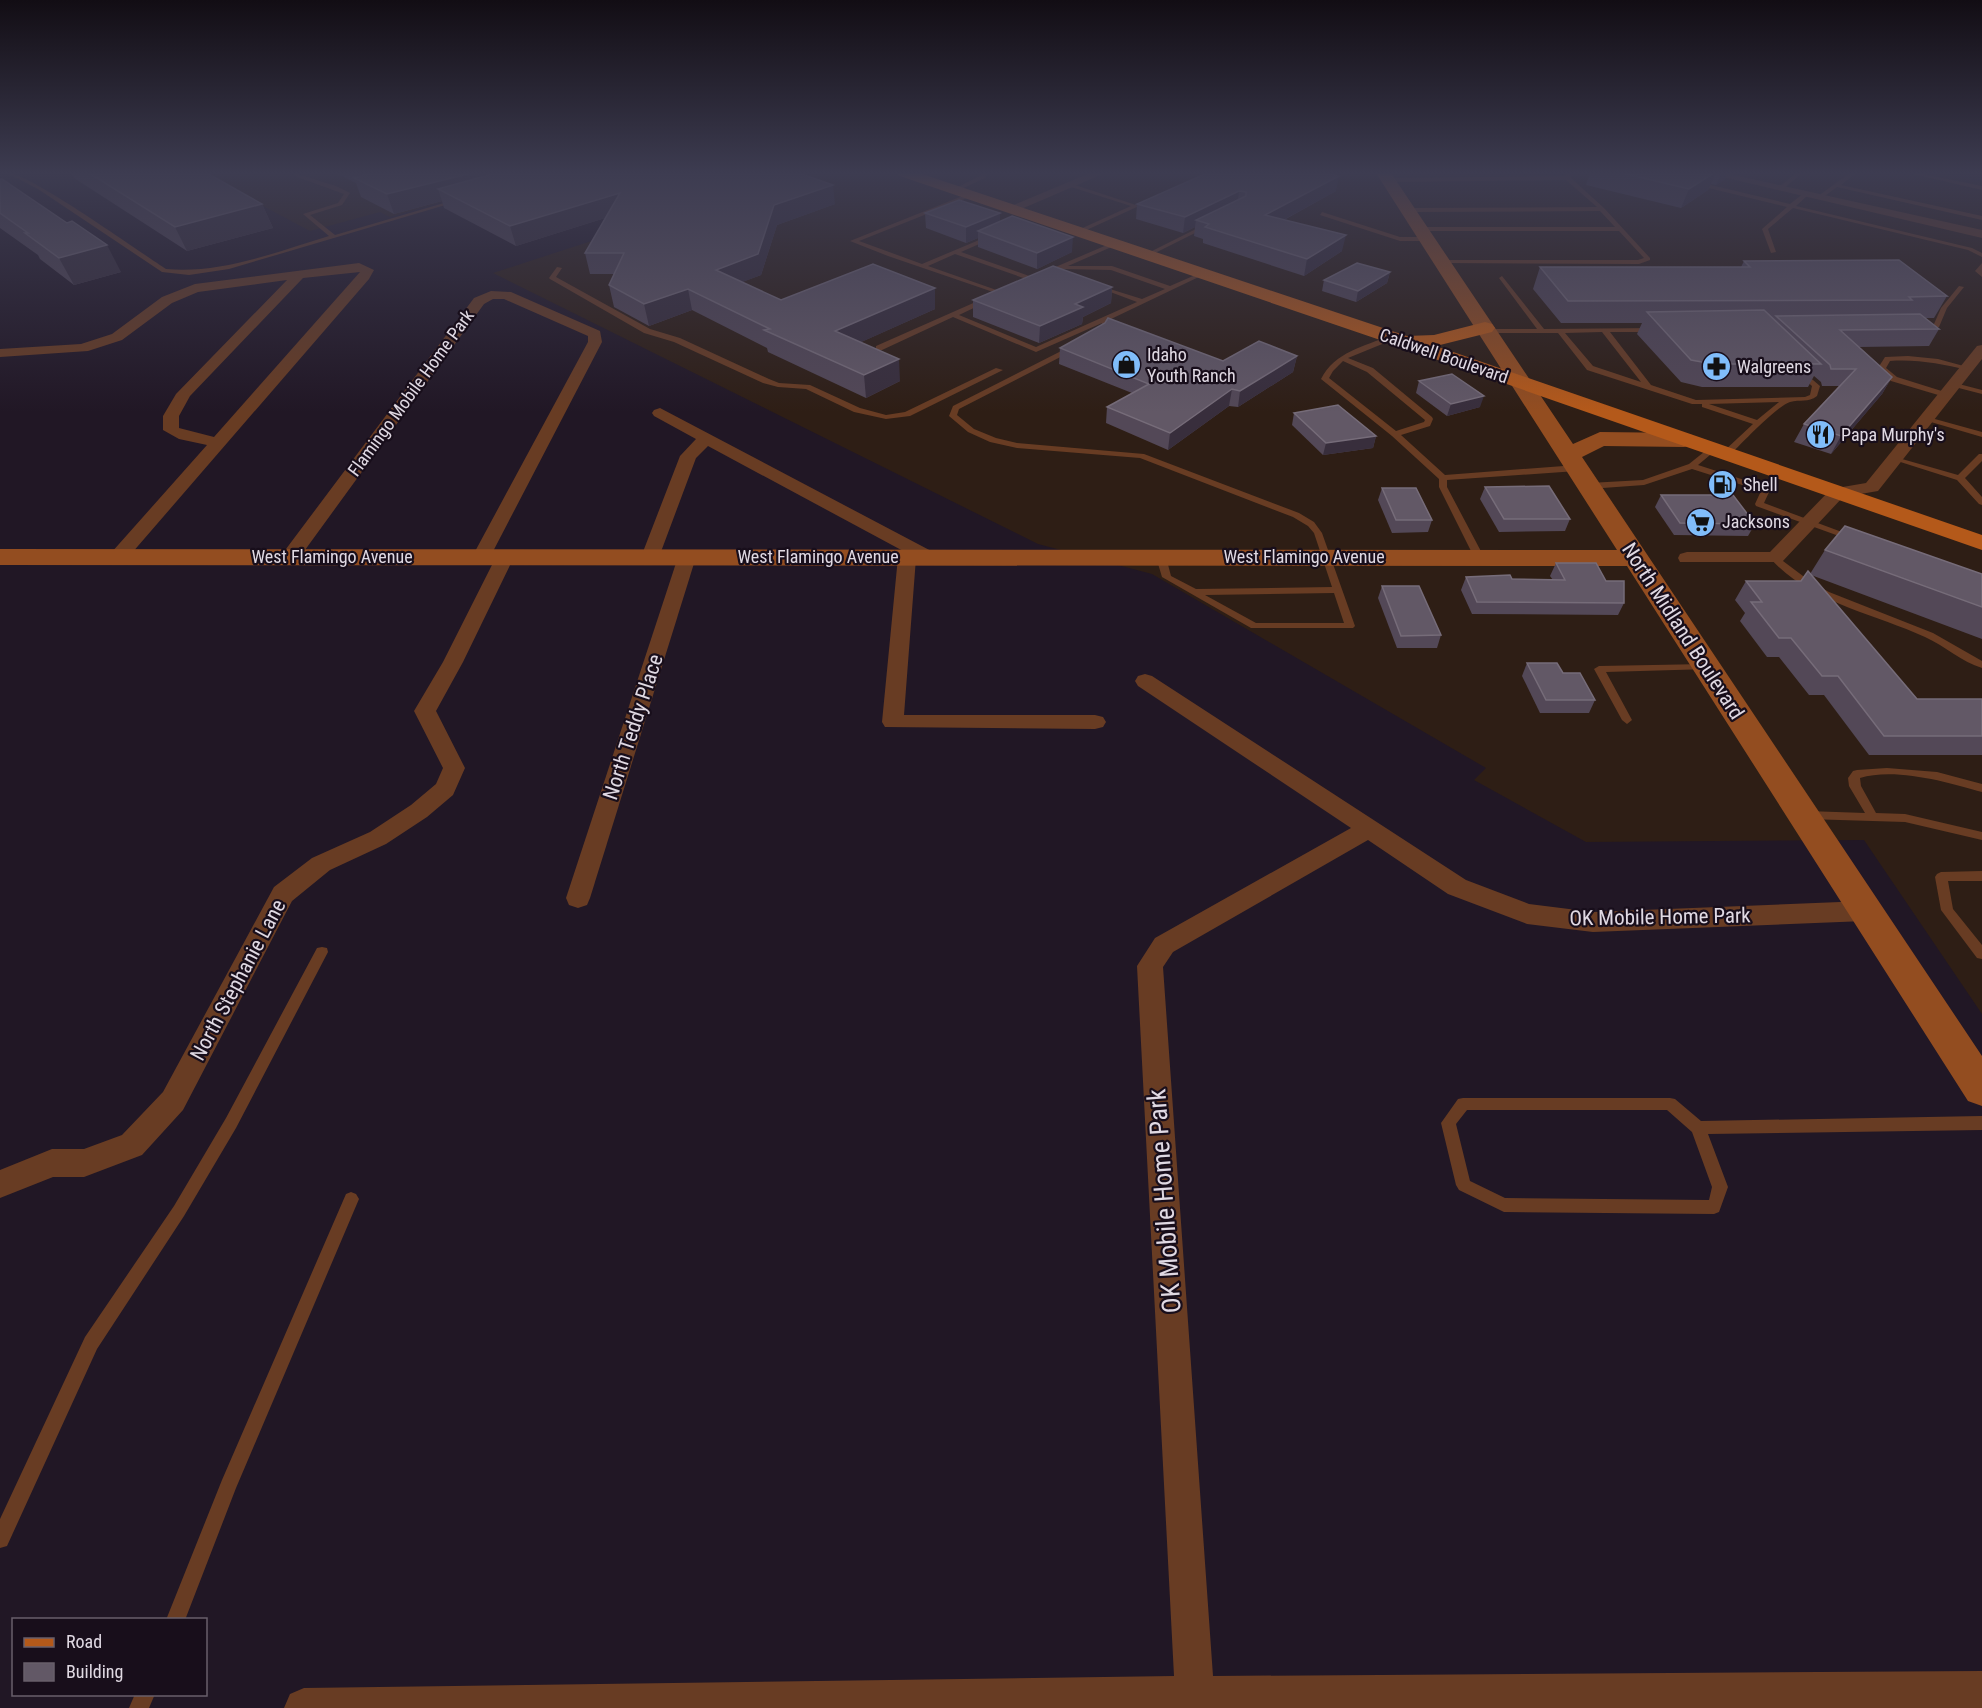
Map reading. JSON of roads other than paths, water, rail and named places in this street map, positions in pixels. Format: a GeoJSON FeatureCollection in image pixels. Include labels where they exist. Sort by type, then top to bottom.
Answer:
{"type":"FeatureCollection","features":[{"type":"Feature","properties":{"kind":"main road","name":"Caldwell Boulevard"},"geometry":{"type":"LineString","coordinates":[[1140,253],[1982,543]]}},
{"type":"Feature","properties":{"kind":"main road"},"geometry":{"type":"LineString","coordinates":[[1393,338],[1434,342],[1487,330]]}},
{"type":"Feature","properties":{"kind":"street","name":"North Midland Boulevard"},"geometry":{"type":"LineString","coordinates":[[1437,253],[1982,1089]]}},
{"type":"Feature","properties":{"kind":"street"},"geometry":{"type":"LineString","coordinates":[[0,353],[83,348],[117,337],[167,300],[195,288],[359,267],[367,270],[118,557]]}},
{"type":"Feature","properties":{"kind":"street"},"geometry":{"type":"LineString","coordinates":[[219,443],[185,436],[171,430],[171,416],[184,394],[300,274]]}},
{"type":"Feature","properties":{"kind":"street","name":"Flamingo Mobile Home Park"},"geometry":{"type":"LineString","coordinates":[[291,557],[479,301],[491,295],[506,295],[595,334],[596,342],[493,557]]}},
{"type":"Feature","properties":{"kind":"street"},"geometry":{"type":"LineString","coordinates":[[1687,558],[1775,558],[1811,524],[1837,494],[1872,487],[1982,349]]}},
{"type":"Feature","properties":{"kind":"street"},"geometry":{"type":"LineString","coordinates":[[660,413],[917,557],[893,722],[1095,722]]}},
{"type":"Feature","properties":{"kind":"street"},"geometry":{"type":"LineString","coordinates":[[1578,470],[1600,439],[1614,437],[1684,440]]}},
{"type":"Feature","properties":{"kind":"street"},"geometry":{"type":"LineString","coordinates":[[650,557],[688,456],[707,438]]}},
{"type":"Feature","properties":{"kind":"street","name":"West Flamingo Avenue"},"geometry":{"type":"LineString","coordinates":[[0,557],[1636,558]]}},
{"type":"Feature","properties":{"kind":"street","name":"North Stephanie Lane"},"geometry":{"type":"LineString","coordinates":[[0,1184],[52,1163],[84,1163],[132,1145],[173,1101],[283,894],[321,864],[378,838],[419,811],[445,789],[454,768],[425,711],[453,662],[493,557]]}},
{"type":"Feature","properties":{"kind":"street","name":"North Teddy Place"},"geometry":{"type":"LineString","coordinates":[[578,898],[687,557]]}},
{"type":"Feature","properties":{"kind":"street","name":"OK Mobile Home Park"},"geometry":{"type":"LineString","coordinates":[[1145,681],[1457,887],[1527,914],[1593,922],[1866,911]]}},
{"type":"Feature","properties":{"kind":"street","name":"OK Mobile Home Park"},"geometry":{"type":"LineString","coordinates":[[1195,1696],[1150,966],[1164,945],[1369,829]]}},
{"type":"Feature","properties":{"kind":"street"},"geometry":{"type":"LineString","coordinates":[[304,1708],[1195,1696],[1982,1690]]}},
{"type":"Feature","properties":{"kind":"lane"},"geometry":{"type":"LineString","coordinates":[[138,253],[164,270],[189,273],[227,268],[280,253]]}},
{"type":"Feature","properties":{"kind":"lane"},"geometry":{"type":"LineString","coordinates":[[882,253],[900,260],[925,265],[1002,293]]}},
{"type":"Feature","properties":{"kind":"lane"},"geometry":{"type":"LineString","coordinates":[[925,265],[953,253]]}},
{"type":"Feature","properties":{"kind":"lane"},"geometry":{"type":"LineString","coordinates":[[957,253],[1032,279]]}},
{"type":"Feature","properties":{"kind":"lane"},"geometry":{"type":"LineString","coordinates":[[1022,284],[1094,253]]}},
{"type":"Feature","properties":{"kind":"lane"},"geometry":{"type":"LineString","coordinates":[[1147,255],[1152,253]]}},
{"type":"Feature","properties":{"kind":"lane"},"geometry":{"type":"LineString","coordinates":[[1443,262],[1639,262],[1648,258],[1643,253]]}},
{"type":"Feature","properties":{"kind":"lane"},"geometry":{"type":"LineString","coordinates":[[1982,265],[1978,271],[1982,275]]}},
{"type":"Feature","properties":{"kind":"lane"},"geometry":{"type":"LineString","coordinates":[[559,268],[552,278],[647,331],[677,340],[766,381],[778,385],[807,387],[871,416],[906,414],[999,370]]}},
{"type":"Feature","properties":{"kind":"lane"},"geometry":{"type":"LineString","coordinates":[[1058,268],[1077,278]]}},
{"type":"Feature","properties":{"kind":"lane"},"geometry":{"type":"LineString","coordinates":[[1058,268],[1112,268],[1171,289]]}},
{"type":"Feature","properties":{"kind":"lane"},"geometry":{"type":"LineString","coordinates":[[953,315],[1036,350],[1202,274]]}},
{"type":"Feature","properties":{"kind":"lane"},"geometry":{"type":"LineString","coordinates":[[1502,278],[1542,331]]}},
{"type":"Feature","properties":{"kind":"lane"},"geometry":{"type":"LineString","coordinates":[[1088,282],[1143,302]]}},
{"type":"Feature","properties":{"kind":"lane"},"geometry":{"type":"LineString","coordinates":[[1913,327],[1937,326],[1944,308],[1961,287]]}},
{"type":"Feature","properties":{"kind":"lane"},"geometry":{"type":"LineString","coordinates":[[879,348],[1012,289]]}},
{"type":"Feature","properties":{"kind":"lane"},"geometry":{"type":"LineString","coordinates":[[1089,341],[1100,335],[1108,318]]}},
{"type":"Feature","properties":{"kind":"lane"},"geometry":{"type":"LineString","coordinates":[[1487,330],[1663,330]]}},
{"type":"Feature","properties":{"kind":"lane"},"geometry":{"type":"LineString","coordinates":[[1604,330],[1649,387]]}},
{"type":"Feature","properties":{"kind":"lane"},"geometry":{"type":"LineString","coordinates":[[1560,331],[1590,368],[1758,423]]}},
{"type":"Feature","properties":{"kind":"lane"},"geometry":{"type":"LineString","coordinates":[[1393,338],[1353,352],[1328,371],[1325,379],[1395,434],[1443,478],[1578,470],[1644,482],[1692,466],[1719,452],[1786,400]]}},
{"type":"Feature","properties":{"kind":"lane"},"geometry":{"type":"LineString","coordinates":[[1078,346],[956,408],[953,416],[960,424],[1014,447],[1120,452],[1156,461],[1311,524],[1318,533],[1350,626],[1254,626],[1167,577],[1161,557]]}},
{"type":"Feature","properties":{"kind":"lane"},"geometry":{"type":"LineString","coordinates":[[1967,368],[1930,358],[1903,357],[1888,359],[1882,368],[1894,379],[1949,390],[1982,392]]}},
{"type":"Feature","properties":{"kind":"lane"},"geometry":{"type":"LineString","coordinates":[[1344,359],[1370,370],[1429,419],[1426,424],[1395,434]]}},
{"type":"Feature","properties":{"kind":"lane"},"geometry":{"type":"LineString","coordinates":[[1695,402],[1806,399],[1816,392],[1816,386],[1790,361]]}},
{"type":"Feature","properties":{"kind":"lane"},"geometry":{"type":"LineString","coordinates":[[1927,418],[1982,435]]}},
{"type":"Feature","properties":{"kind":"lane"},"geometry":{"type":"LineString","coordinates":[[1960,478],[1981,458]]}},
{"type":"Feature","properties":{"kind":"lane"},"geometry":{"type":"LineString","coordinates":[[1895,459],[1960,478],[1982,502]]}},
{"type":"Feature","properties":{"kind":"lane"},"geometry":{"type":"LineString","coordinates":[[1692,466],[1766,490],[1759,504],[1866,543]]}},
{"type":"Feature","properties":{"kind":"lane"},"geometry":{"type":"LineString","coordinates":[[1751,486],[1768,469]]}},
{"type":"Feature","properties":{"kind":"lane"},"geometry":{"type":"LineString","coordinates":[[1443,478],[1443,487],[1479,557]]}},
{"type":"Feature","properties":{"kind":"lane"},"geometry":{"type":"LineString","coordinates":[[1775,558],[1793,576],[1824,595],[1923,632],[1982,665]]}},
{"type":"Feature","properties":{"kind":"lane"},"geometry":{"type":"LineString","coordinates":[[1193,592],[1338,590]]}},
{"type":"Feature","properties":{"kind":"lane"},"geometry":{"type":"LineString","coordinates":[[1627,720],[1599,669],[1707,667]]}},
{"type":"Feature","properties":{"kind":"lane"},"geometry":{"type":"LineString","coordinates":[[1874,817],[1855,786],[1854,778],[1857,774],[1929,774],[1967,782],[1982,788]]}},
{"type":"Feature","properties":{"kind":"lane"},"geometry":{"type":"LineString","coordinates":[[1803,815],[1905,818],[1982,836]]}},
{"type":"Feature","properties":{"kind":"lane"},"geometry":{"type":"LineString","coordinates":[[1982,876],[1941,877],[1947,910],[1982,954]]}},
{"type":"Feature","properties":{"kind":"lane"},"geometry":{"type":"LineString","coordinates":[[0,1539],[91,1342],[179,1211],[225,1133],[322,952]]}},
{"type":"Feature","properties":{"kind":"lane"},"geometry":{"type":"LineString","coordinates":[[1698,1128],[1720,1187],[1714,1207],[1504,1205],[1464,1185],[1448,1124],[1463,1104],[1670,1104],[1698,1128],[1982,1123]]}},
{"type":"Feature","properties":{"kind":"lane"},"geometry":{"type":"LineString","coordinates":[[175,1618],[228,1486],[351,1199]]}},
{"type":"Feature","properties":{"kind":"place","name":"Idaho Youth Ranch"},"geometry":{"type":"Point","coordinates":[1126,365]}},
{"type":"Feature","properties":{"kind":"place","name":"Walgreens"},"geometry":{"type":"Point","coordinates":[1716,367]}},
{"type":"Feature","properties":{"kind":"place","name":"Papa Murphy's"},"geometry":{"type":"Point","coordinates":[1820,435]}},
{"type":"Feature","properties":{"kind":"place","name":"Shell"},"geometry":{"type":"Point","coordinates":[1722,485]}},
{"type":"Feature","properties":{"kind":"place","name":"Jacksons"},"geometry":{"type":"Point","coordinates":[1701,522]}}]}
